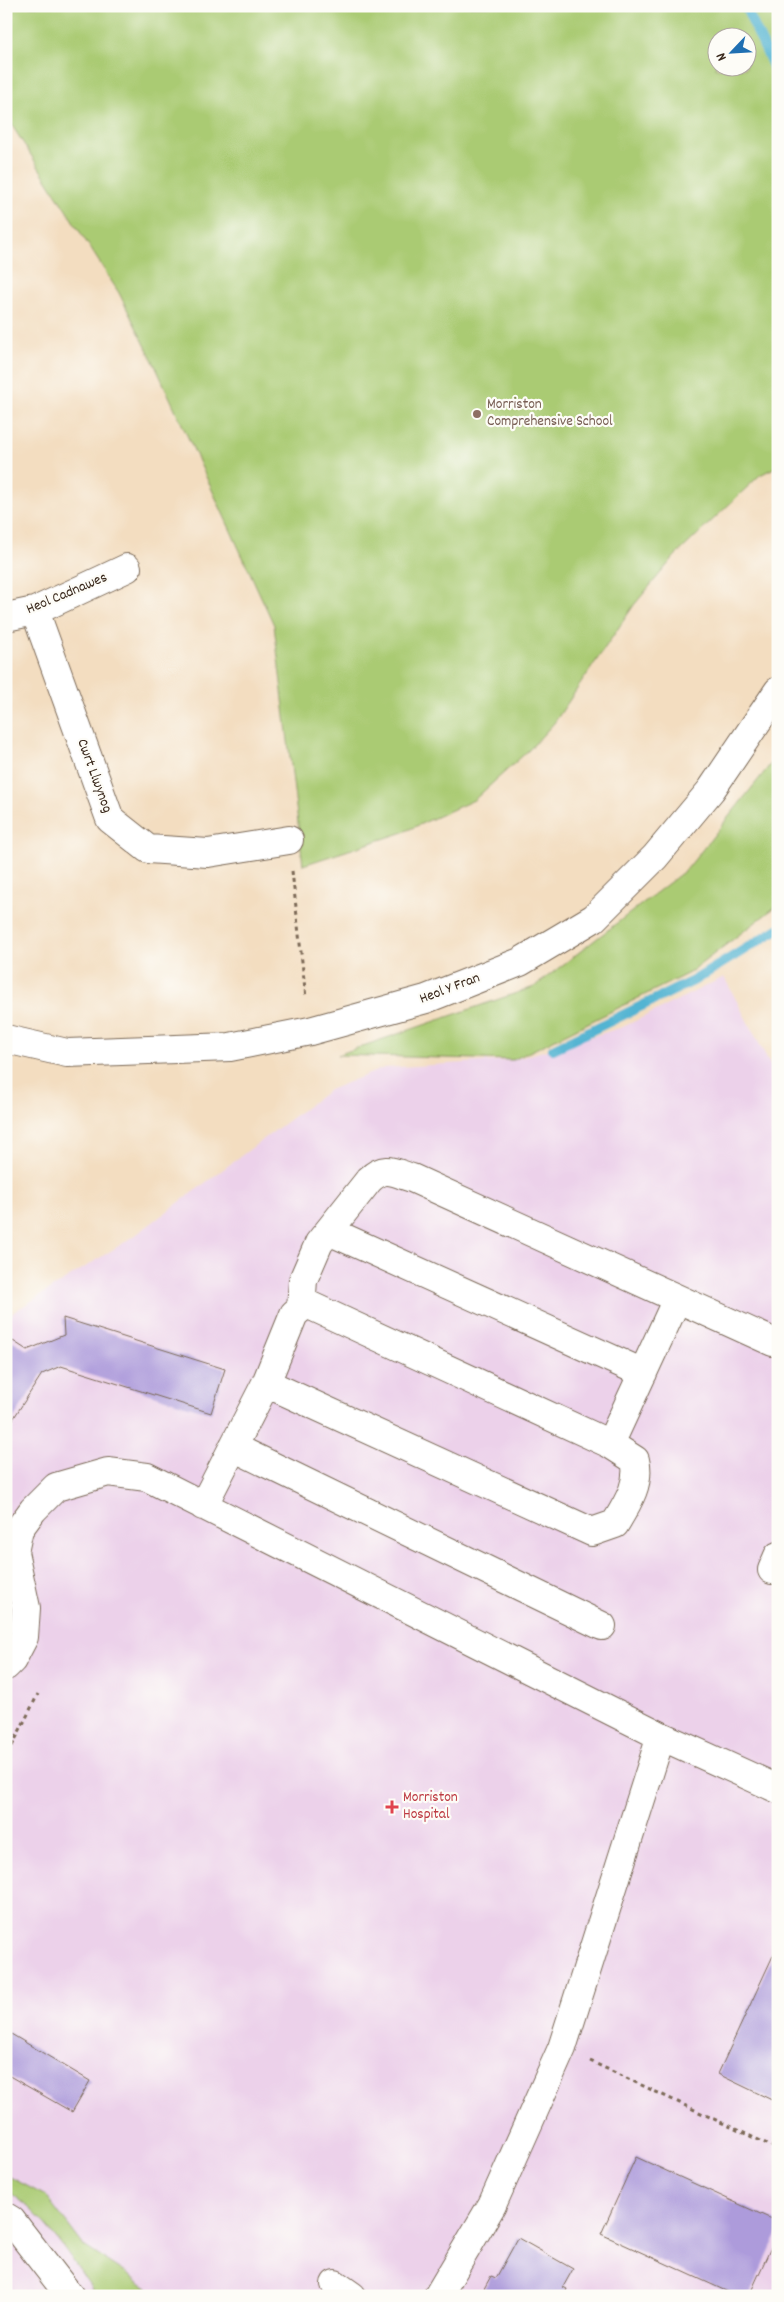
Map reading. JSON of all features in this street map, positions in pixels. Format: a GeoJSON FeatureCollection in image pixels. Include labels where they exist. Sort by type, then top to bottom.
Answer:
{"type":"FeatureCollection","features":[{"type":"Feature","properties":{"kind":"street","name":"Heol Cadnawes"},"geometry":{"type":"LineString","coordinates":[[6,617],[35,611],[127,568]]}},
{"type":"Feature","properties":{"kind":"street","name":"Cwrt Llwynog"},"geometry":{"type":"LineString","coordinates":[[35,611],[110,819],[148,849],[208,854],[289,840]]}},
{"type":"Feature","properties":{"kind":"street","name":"Heol Y Fran"},"geometry":{"type":"LineString","coordinates":[[6,1039],[67,1053],[230,1046],[310,1031],[426,999],[520,962],[594,918],[655,857],[711,790],[778,692]]}},
{"type":"Feature","properties":{"kind":"street"},"geometry":{"type":"LineString","coordinates":[[301,1308],[303,1280],[319,1243],[369,1180],[378,1172],[387,1170],[412,1178],[773,1342]]}},
{"type":"Feature","properties":{"kind":"street"},"geometry":{"type":"LineString","coordinates":[[329,1231],[643,1373]]}},
{"type":"Feature","properties":{"kind":"street"},"geometry":{"type":"LineString","coordinates":[[610,1444],[677,1299]]}},
{"type":"Feature","properties":{"kind":"street"},"geometry":{"type":"LineString","coordinates":[[203,1506],[266,1383],[294,1314],[301,1308],[310,1305],[610,1444],[635,1460],[638,1474],[627,1503],[615,1524],[592,1532],[266,1383]]}},
{"type":"Feature","properties":{"kind":"street"},"geometry":{"type":"LineString","coordinates":[[234,1447],[602,1626]]}},
{"type":"Feature","properties":{"kind":"street"},"geometry":{"type":"LineString","coordinates":[[6,1666],[12,1660],[24,1637],[26,1608],[14,1552],[19,1529],[33,1510],[56,1487],[108,1472],[148,1477],[661,1736],[778,1789]]}},
{"type":"Feature","properties":{"kind":"street"},"geometry":{"type":"LineString","coordinates":[[438,2296],[492,2205],[562,2048],[661,1736]]}},
{"type":"Feature","properties":{"kind":"street"},"geometry":{"type":"LineString","coordinates":[[6,2217],[70,2296]]}},
{"type":"Feature","properties":{"kind":"path"},"geometry":{"type":"LineString","coordinates":[[289,840],[310,1031]]}},
{"type":"Feature","properties":{"kind":"path"},"geometry":{"type":"LineString","coordinates":[[12,1746],[38,1694]]}},
{"type":"Feature","properties":{"kind":"path"},"geometry":{"type":"LineString","coordinates":[[562,2048],[778,2149]]}},
{"type":"Feature","properties":{"kind":"shaded area","name":"Morriston Hospital"},"geometry":{"type":"Polygon","coordinates":[[[724,977],[778,1079],[778,2296],[6,2296],[6,1317],[133,1237],[329,1090],[384,1068],[513,1060],[623,1027],[724,977]]]}},
{"type":"Feature","properties":{"kind":"green space","name":"Morriston Comprehensive School"},"geometry":{"type":"Polygon","coordinates":[[[6,6],[778,6],[778,466],[760,475],[674,557],[634,605],[554,723],[530,749],[474,800],[401,833],[303,865],[274,625],[153,361],[119,293],[6,116],[6,6]]]}},
{"type":"Feature","properties":{"kind":"green space"},"geometry":{"type":"Polygon","coordinates":[[[778,755],[778,905],[689,973],[513,1060],[337,1055],[534,987],[687,869],[778,755]]]}},
{"type":"Feature","properties":{"kind":"green space"},"geometry":{"type":"Polygon","coordinates":[[[6,2175],[46,2196],[84,2246],[160,2296],[97,2296],[67,2252],[45,2225],[20,2200],[6,2190],[6,2175]]]}},
{"type":"Feature","properties":{"kind":"building"},"geometry":{"type":"Polygon","coordinates":[[[63,1318],[225,1369],[211,1413],[61,1366],[42,1374],[6,1430],[6,1351],[13,1341],[27,1350],[64,1335],[63,1318]]]}},
{"type":"Feature","properties":{"kind":"building"},"geometry":{"type":"Polygon","coordinates":[[[778,1945],[778,2103],[718,2074],[778,1945]]]}},
{"type":"Feature","properties":{"kind":"building"},"geometry":{"type":"Polygon","coordinates":[[[6,2031],[90,2081],[72,2112],[6,2074],[6,2031]]]}},
{"type":"Feature","properties":{"kind":"building"},"geometry":{"type":"Polygon","coordinates":[[[636,2157],[778,2222],[778,2232],[749,2296],[737,2296],[601,2234],[636,2157]]]}},
{"type":"Feature","properties":{"kind":"building"},"geometry":{"type":"Polygon","coordinates":[[[518,2238],[573,2269],[563,2287],[567,2289],[564,2296],[480,2296],[491,2276],[496,2278],[518,2238]]]}},
{"type":"Feature","properties":{"kind":"waterway"},"geometry":{"type":"LineString","coordinates":[[745,6],[778,77]]}},
{"type":"Feature","properties":{"kind":"waterway"},"geometry":{"type":"LineString","coordinates":[[553,1049],[693,981],[778,929]]}},
{"type":"Feature","properties":{"kind":"place","name":"Morriston Comprehensive School"},"geometry":{"type":"Point","coordinates":[477,414]}},
{"type":"Feature","properties":{"kind":"place","name":"Morriston Hospital"},"geometry":{"type":"Point","coordinates":[392,1807]}}]}
